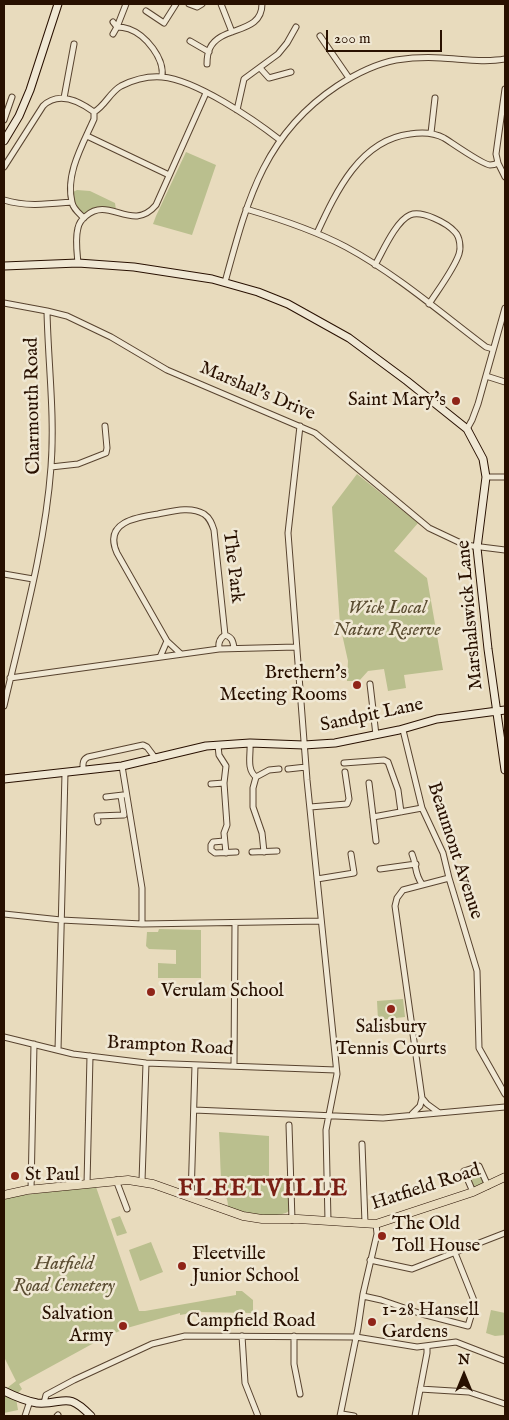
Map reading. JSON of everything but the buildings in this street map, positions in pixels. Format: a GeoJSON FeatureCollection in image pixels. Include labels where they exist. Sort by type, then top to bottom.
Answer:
{"type":"FeatureCollection","features":[{"type":"Feature","properties":{"kind":"main road","name":"Hatfield Road"},"geometry":{"type":"LineString","coordinates":[[4,1195],[116,1180],[142,1182],[153,1184],[243,1216],[376,1224],[473,1192],[505,1178]]}},
{"type":"Feature","properties":{"kind":"street"},"geometry":{"type":"LineString","coordinates":[[4,140],[19,116],[30,90],[58,4]]}},
{"type":"Feature","properties":{"kind":"street"},"geometry":{"type":"LineString","coordinates":[[112,34],[117,27],[126,4]]}},
{"type":"Feature","properties":{"kind":"street"},"geometry":{"type":"LineString","coordinates":[[146,11],[164,23],[176,4]]}},
{"type":"Feature","properties":{"kind":"street"},"geometry":{"type":"LineString","coordinates":[[189,4],[197,7],[202,4]]}},
{"type":"Feature","properties":{"kind":"street"},"geometry":{"type":"LineString","coordinates":[[221,4],[232,32]]}},
{"type":"Feature","properties":{"kind":"street"},"geometry":{"type":"LineString","coordinates":[[207,64],[210,47],[216,40],[256,22],[262,11],[262,4]]}},
{"type":"Feature","properties":{"kind":"street"},"geometry":{"type":"LineString","coordinates":[[113,22],[117,27],[129,29],[140,35],[150,44],[163,70],[162,77]]}},
{"type":"Feature","properties":{"kind":"street"},"geometry":{"type":"LineString","coordinates":[[237,110],[244,79],[278,54],[296,27]]}},
{"type":"Feature","properties":{"kind":"street"},"geometry":{"type":"LineString","coordinates":[[320,36],[349,78]]}},
{"type":"Feature","properties":{"kind":"street"},"geometry":{"type":"LineString","coordinates":[[190,41],[209,52]]}},
{"type":"Feature","properties":{"kind":"street"},"geometry":{"type":"LineString","coordinates":[[64,98],[74,44]]}},
{"type":"Feature","properties":{"kind":"street"},"geometry":{"type":"LineString","coordinates":[[225,282],[246,209],[267,158],[280,140],[311,106],[349,78],[394,60],[420,58],[485,61],[505,58]]}},
{"type":"Feature","properties":{"kind":"street"},"geometry":{"type":"LineString","coordinates":[[260,68],[269,78],[291,72]]}},
{"type":"Feature","properties":{"kind":"street"},"geometry":{"type":"LineString","coordinates":[[94,112],[100,109],[115,90],[121,86],[146,78],[162,77],[188,84],[206,93],[254,120],[280,140]]}},
{"type":"Feature","properties":{"kind":"street"},"geometry":{"type":"LineString","coordinates":[[505,89],[496,154],[505,177]]}},
{"type":"Feature","properties":{"kind":"street"},"geometry":{"type":"LineString","coordinates":[[78,263],[78,226],[84,218],[97,209],[107,208],[135,216],[143,215],[151,211],[156,205],[206,93]]}},
{"type":"Feature","properties":{"kind":"street"},"geometry":{"type":"LineString","coordinates":[[4,120],[12,96]]}},
{"type":"Feature","properties":{"kind":"street"},"geometry":{"type":"LineString","coordinates":[[4,167],[48,101],[54,98],[64,98],[94,112]]}},
{"type":"Feature","properties":{"kind":"street"},"geometry":{"type":"LineString","coordinates":[[431,133],[435,98]]}},
{"type":"Feature","properties":{"kind":"street"},"geometry":{"type":"LineString","coordinates":[[84,218],[75,209],[72,202],[72,176],[78,156],[94,119],[94,112]]}},
{"type":"Feature","properties":{"kind":"street"},"geometry":{"type":"LineString","coordinates":[[317,233],[342,185],[365,155],[387,139],[399,135],[431,133],[442,137],[488,165],[498,163]]}},
{"type":"Feature","properties":{"kind":"street"},"geometry":{"type":"LineString","coordinates":[[87,136],[170,175]]}},
{"type":"Feature","properties":{"kind":"street"},"geometry":{"type":"LineString","coordinates":[[4,200],[15,204],[72,202]]}},
{"type":"Feature","properties":{"kind":"street"},"geometry":{"type":"LineString","coordinates":[[246,209],[317,233],[346,247],[375,265],[486,347],[493,350]]}},
{"type":"Feature","properties":{"kind":"street"},"geometry":{"type":"LineString","coordinates":[[375,265],[397,226],[409,215],[417,213],[429,215],[455,232],[459,239],[459,254],[430,304]]}},
{"type":"Feature","properties":{"kind":"street","name":"Marshalswick Lane"},"geometry":{"type":"LineString","coordinates":[[4,266],[78,263],[159,270],[225,282],[274,298],[333,329],[407,380],[467,428],[483,459],[486,477],[477,548],[505,770]]}},
{"type":"Feature","properties":{"kind":"street","name":"Marshal's Drive"},"geometry":{"type":"LineString","coordinates":[[4,303],[47,310],[67,316],[111,337],[167,370],[300,426],[326,441],[429,528],[457,542],[477,548],[505,550]]}},
{"type":"Feature","properties":{"kind":"street"},"geometry":{"type":"LineString","coordinates":[[467,428],[474,415],[505,308]]}},
{"type":"Feature","properties":{"kind":"street","name":"Charmouth Road"},"geometry":{"type":"LineString","coordinates":[[4,706],[48,503],[52,444],[47,310]]}},
{"type":"Feature","properties":{"kind":"street"},"geometry":{"type":"LineString","coordinates":[[486,376],[505,382]]}},
{"type":"Feature","properties":{"kind":"street"},"geometry":{"type":"LineString","coordinates":[[51,467],[78,464],[106,453],[104,426]]}},
{"type":"Feature","properties":{"kind":"street"},"geometry":{"type":"LineString","coordinates":[[300,426],[288,533],[304,745],[336,1070],[326,1136],[328,1221]]}},
{"type":"Feature","properties":{"kind":"street"},"geometry":{"type":"LineString","coordinates":[[486,477],[505,477]]}},
{"type":"Feature","properties":{"kind":"street","name":"The Park"},"geometry":{"type":"LineString","coordinates":[[181,654],[167,642],[117,553],[114,540],[119,526],[132,518],[183,510],[195,510],[205,514],[211,521],[214,530],[226,635],[230,636],[233,640],[234,648]]}},
{"type":"Feature","properties":{"kind":"street"},"geometry":{"type":"LineString","coordinates":[[4,574],[33,579]]}},
{"type":"Feature","properties":{"kind":"street"},"geometry":{"type":"LineString","coordinates":[[219,649],[219,640],[226,635]]}},
{"type":"Feature","properties":{"kind":"street"},"geometry":{"type":"LineString","coordinates":[[160,657],[167,642]]}},
{"type":"Feature","properties":{"kind":"street"},"geometry":{"type":"LineString","coordinates":[[10,678],[219,649],[296,647]]}},
{"type":"Feature","properties":{"kind":"street"},"geometry":{"type":"LineString","coordinates":[[370,684],[376,735]]}},
{"type":"Feature","properties":{"kind":"street","name":"Sandpit Lane"},"geometry":{"type":"LineString","coordinates":[[4,779],[122,766],[192,749],[218,746],[250,743],[329,744],[402,730],[437,719],[505,710]]}},
{"type":"Feature","properties":{"kind":"street","name":"Beaumont Avenue"},"geometry":{"type":"LineString","coordinates":[[402,730],[422,808],[443,853],[477,971],[479,1048],[505,1094]]}},
{"type":"Feature","properties":{"kind":"street"},"geometry":{"type":"LineString","coordinates":[[250,743],[250,769],[256,777]]}},
{"type":"Feature","properties":{"kind":"street"},"geometry":{"type":"LineString","coordinates":[[83,770],[82,762],[84,758],[143,745],[147,747],[156,759]]}},
{"type":"Feature","properties":{"kind":"street"},"geometry":{"type":"LineString","coordinates":[[218,746],[219,755],[226,766],[224,783],[227,825],[224,832],[226,853]]}},
{"type":"Feature","properties":{"kind":"street"},"geometry":{"type":"LineString","coordinates":[[344,763],[356,759],[384,760],[388,762],[398,790],[400,812]]}},
{"type":"Feature","properties":{"kind":"street"},"geometry":{"type":"LineString","coordinates":[[122,766],[127,814],[142,888],[142,924]]}},
{"type":"Feature","properties":{"kind":"street"},"geometry":{"type":"LineString","coordinates":[[288,769],[306,767]]}},
{"type":"Feature","properties":{"kind":"street"},"geometry":{"type":"LineString","coordinates":[[264,852],[262,833],[253,807],[253,788],[256,777],[269,770],[279,769]]}},
{"type":"Feature","properties":{"kind":"street"},"geometry":{"type":"LineString","coordinates":[[58,1050],[65,772]]}},
{"type":"Feature","properties":{"kind":"street"},"geometry":{"type":"LineString","coordinates":[[310,807],[347,804],[349,799],[345,772]]}},
{"type":"Feature","properties":{"kind":"street"},"geometry":{"type":"LineString","coordinates":[[211,784],[224,783]]}},
{"type":"Feature","properties":{"kind":"street"},"geometry":{"type":"LineString","coordinates":[[369,783],[376,842]]}},
{"type":"Feature","properties":{"kind":"street"},"geometry":{"type":"LineString","coordinates":[[106,797],[124,795]]}},
{"type":"Feature","properties":{"kind":"street"},"geometry":{"type":"LineString","coordinates":[[373,816],[422,808]]}},
{"type":"Feature","properties":{"kind":"street"},"geometry":{"type":"LineString","coordinates":[[98,822],[97,816],[127,814]]}},
{"type":"Feature","properties":{"kind":"street"},"geometry":{"type":"LineString","coordinates":[[224,841],[213,842],[211,850],[215,853],[236,852]]}},
{"type":"Feature","properties":{"kind":"street"},"geometry":{"type":"LineString","coordinates":[[252,852],[277,851]]}},
{"type":"Feature","properties":{"kind":"street"},"geometry":{"type":"LineString","coordinates":[[317,879],[354,875],[351,854]]}},
{"type":"Feature","properties":{"kind":"street"},"geometry":{"type":"LineString","coordinates":[[412,854],[416,864],[412,887]]}},
{"type":"Feature","properties":{"kind":"street"},"geometry":{"type":"LineString","coordinates":[[380,869],[416,864]]}},
{"type":"Feature","properties":{"kind":"street"},"geometry":{"type":"LineString","coordinates":[[415,874],[422,884]]}},
{"type":"Feature","properties":{"kind":"street"},"geometry":{"type":"LineString","coordinates":[[412,1114],[420,1106],[422,1098],[395,906],[397,898],[403,890],[449,878]]}},
{"type":"Feature","properties":{"kind":"street"},"geometry":{"type":"LineString","coordinates":[[4,914],[60,920],[142,924],[235,924],[321,921]]}},
{"type":"Feature","properties":{"kind":"street"},"geometry":{"type":"LineString","coordinates":[[234,1066],[235,924]]}},
{"type":"Feature","properties":{"kind":"street","name":"Brampton Road"},"geometry":{"type":"LineString","coordinates":[[4,1037],[90,1056],[146,1063],[336,1070]]}},
{"type":"Feature","properties":{"kind":"street"},"geometry":{"type":"LineString","coordinates":[[31,1190],[34,1044]]}},
{"type":"Feature","properties":{"kind":"street"},"geometry":{"type":"LineString","coordinates":[[87,1184],[90,1056]]}},
{"type":"Feature","properties":{"kind":"street"},"geometry":{"type":"LineString","coordinates":[[142,1182],[146,1063]]}},
{"type":"Feature","properties":{"kind":"street"},"geometry":{"type":"LineString","coordinates":[[191,1198],[195,1065]]}},
{"type":"Feature","properties":{"kind":"street"},"geometry":{"type":"LineString","coordinates":[[422,1098],[438,1112]]}},
{"type":"Feature","properties":{"kind":"street"},"geometry":{"type":"LineString","coordinates":[[194,1110],[380,1118],[505,1107]]}},
{"type":"Feature","properties":{"kind":"street"},"geometry":{"type":"LineString","coordinates":[[289,1125],[292,1220]]}},
{"type":"Feature","properties":{"kind":"street"},"geometry":{"type":"LineString","coordinates":[[362,1144],[365,1224]]}},
{"type":"Feature","properties":{"kind":"street"},"geometry":{"type":"LineString","coordinates":[[473,1192],[464,1171],[479,1166],[488,1186]]}},
{"type":"Feature","properties":{"kind":"street"},"geometry":{"type":"LineString","coordinates":[[116,1180],[127,1209]]}},
{"type":"Feature","properties":{"kind":"street"},"geometry":{"type":"LineString","coordinates":[[354,1416],[341,1415],[370,1260],[377,1234],[376,1224]]}},
{"type":"Feature","properties":{"kind":"street"},"geometry":{"type":"LineString","coordinates":[[370,1260],[412,1269],[505,1233]]}},
{"type":"Feature","properties":{"kind":"street"},"geometry":{"type":"LineString","coordinates":[[455,1253],[474,1303]]}},
{"type":"Feature","properties":{"kind":"street"},"geometry":{"type":"LineString","coordinates":[[363,1296],[468,1326],[470,1316]]}},
{"type":"Feature","properties":{"kind":"street","name":"Campfield Road"},"geometry":{"type":"LineString","coordinates":[[44,1403],[46,1396],[62,1386],[154,1344],[185,1336],[356,1337],[427,1347],[446,1342],[456,1342],[505,1361]]}},
{"type":"Feature","properties":{"kind":"street"},"geometry":{"type":"LineString","coordinates":[[242,1336],[245,1383],[258,1416]]}},
{"type":"Feature","properties":{"kind":"street"},"geometry":{"type":"LineString","coordinates":[[294,1336],[294,1364],[300,1394]]}},
{"type":"Feature","properties":{"kind":"street"},"geometry":{"type":"LineString","coordinates":[[415,1416],[427,1347]]}},
{"type":"Feature","properties":{"kind":"street"},"geometry":{"type":"LineString","coordinates":[[420,1389],[470,1392],[505,1404]]}},
{"type":"Feature","properties":{"kind":"street"},"geometry":{"type":"LineString","coordinates":[[4,1390],[30,1401],[44,1403],[63,1400],[73,1402],[81,1406],[91,1416]]}},
{"type":"Feature","properties":{"kind":"street"},"geometry":{"type":"LineString","coordinates":[[24,1416],[30,1401]]}},
{"type":"Feature","properties":{"kind":"green space"},"geometry":{"type":"Polygon","coordinates":[[[186,152],[216,165],[192,235],[153,224],[186,152]]]}},
{"type":"Feature","properties":{"kind":"green space"},"geometry":{"type":"Polygon","coordinates":[[[77,190],[90,191],[115,203],[116,210],[100,208],[83,214],[77,207],[74,199],[73,192],[77,190]]]}},
{"type":"Feature","properties":{"kind":"green space","name":"Wick Local Nature Reserve"},"geometry":{"type":"Polygon","coordinates":[[[357,474],[418,523],[394,551],[427,578],[443,670],[404,675],[406,688],[388,691],[384,669],[368,671],[359,681],[347,681],[348,661],[340,625],[332,507],[357,474]]]}},
{"type":"Feature","properties":{"kind":"green space"},"geometry":{"type":"Polygon","coordinates":[[[159,929],[201,930],[201,978],[158,978],[158,963],[176,964],[176,950],[149,949],[146,946],[147,932],[158,932],[159,929]]]}},
{"type":"Feature","properties":{"kind":"green space","name":"Salisbury Tennis Courts"},"geometry":{"type":"Polygon","coordinates":[[[403,999],[405,1017],[378,1020],[377,1001],[403,999]]]}},
{"type":"Feature","properties":{"kind":"green space"},"geometry":{"type":"Polygon","coordinates":[[[219,1132],[269,1136],[269,1177],[289,1176],[289,1211],[284,1214],[269,1215],[228,1208],[221,1178],[219,1132]]]}},
{"type":"Feature","properties":{"kind":"green space"},"geometry":{"type":"Polygon","coordinates":[[[477,1167],[486,1185],[472,1190],[465,1171],[477,1167]]]}},
{"type":"Feature","properties":{"kind":"green space","name":"Hatfield Road Cemetery"},"geometry":{"type":"Polygon","coordinates":[[[96,1187],[139,1311],[236,1295],[236,1291],[242,1291],[253,1300],[253,1313],[197,1312],[180,1315],[180,1313],[127,1328],[103,1338],[19,1384],[22,1389],[18,1393],[7,1388],[16,1381],[4,1357],[4,1200],[14,1196],[96,1187]]]}},
{"type":"Feature","properties":{"kind":"green space"},"geometry":{"type":"Polygon","coordinates":[[[120,1216],[127,1233],[117,1236],[111,1219],[120,1216]]]}},
{"type":"Feature","properties":{"kind":"green space"},"geometry":{"type":"Polygon","coordinates":[[[151,1242],[163,1272],[140,1281],[129,1250],[151,1242]]]}},
{"type":"Feature","properties":{"kind":"green space"},"geometry":{"type":"Polygon","coordinates":[[[491,1310],[505,1313],[505,1335],[495,1336],[486,1333],[491,1310]]]}},
{"type":"Feature","properties":{"kind":"green space"},"geometry":{"type":"Polygon","coordinates":[[[4,1391],[16,1398],[18,1410],[4,1413],[4,1391]]]}},
{"type":"Feature","properties":{"kind":"place","name":"Saint Mary's"},"geometry":{"type":"Point","coordinates":[456,401]}},
{"type":"Feature","properties":{"kind":"place","name":"Brethern's Meeting Rooms"},"geometry":{"type":"Point","coordinates":[357,685]}},
{"type":"Feature","properties":{"kind":"place","name":"Verulam School"},"geometry":{"type":"Point","coordinates":[151,992]}},
{"type":"Feature","properties":{"kind":"place","name":"Salisbury Tennis Courts"},"geometry":{"type":"Point","coordinates":[391,1009]}},
{"type":"Feature","properties":{"kind":"place","name":"St Paul"},"geometry":{"type":"Point","coordinates":[15,1176]}},
{"type":"Feature","properties":{"kind":"place","name":"The Old Toll House"},"geometry":{"type":"Point","coordinates":[382,1236]}},
{"type":"Feature","properties":{"kind":"place","name":"Fleetville Junior School"},"geometry":{"type":"Point","coordinates":[182,1266]}},
{"type":"Feature","properties":{"kind":"place","name":"1-28 Hansell Gardens"},"geometry":{"type":"Point","coordinates":[372,1322]}},
{"type":"Feature","properties":{"kind":"place","name":"Salvation Army"},"geometry":{"type":"Point","coordinates":[123,1326]}},
{"type":"Feature","properties":{"kind":"district","name":"FLEETVILLE"},"geometry":{"type":"Point","coordinates":[263,1190]}}]}
